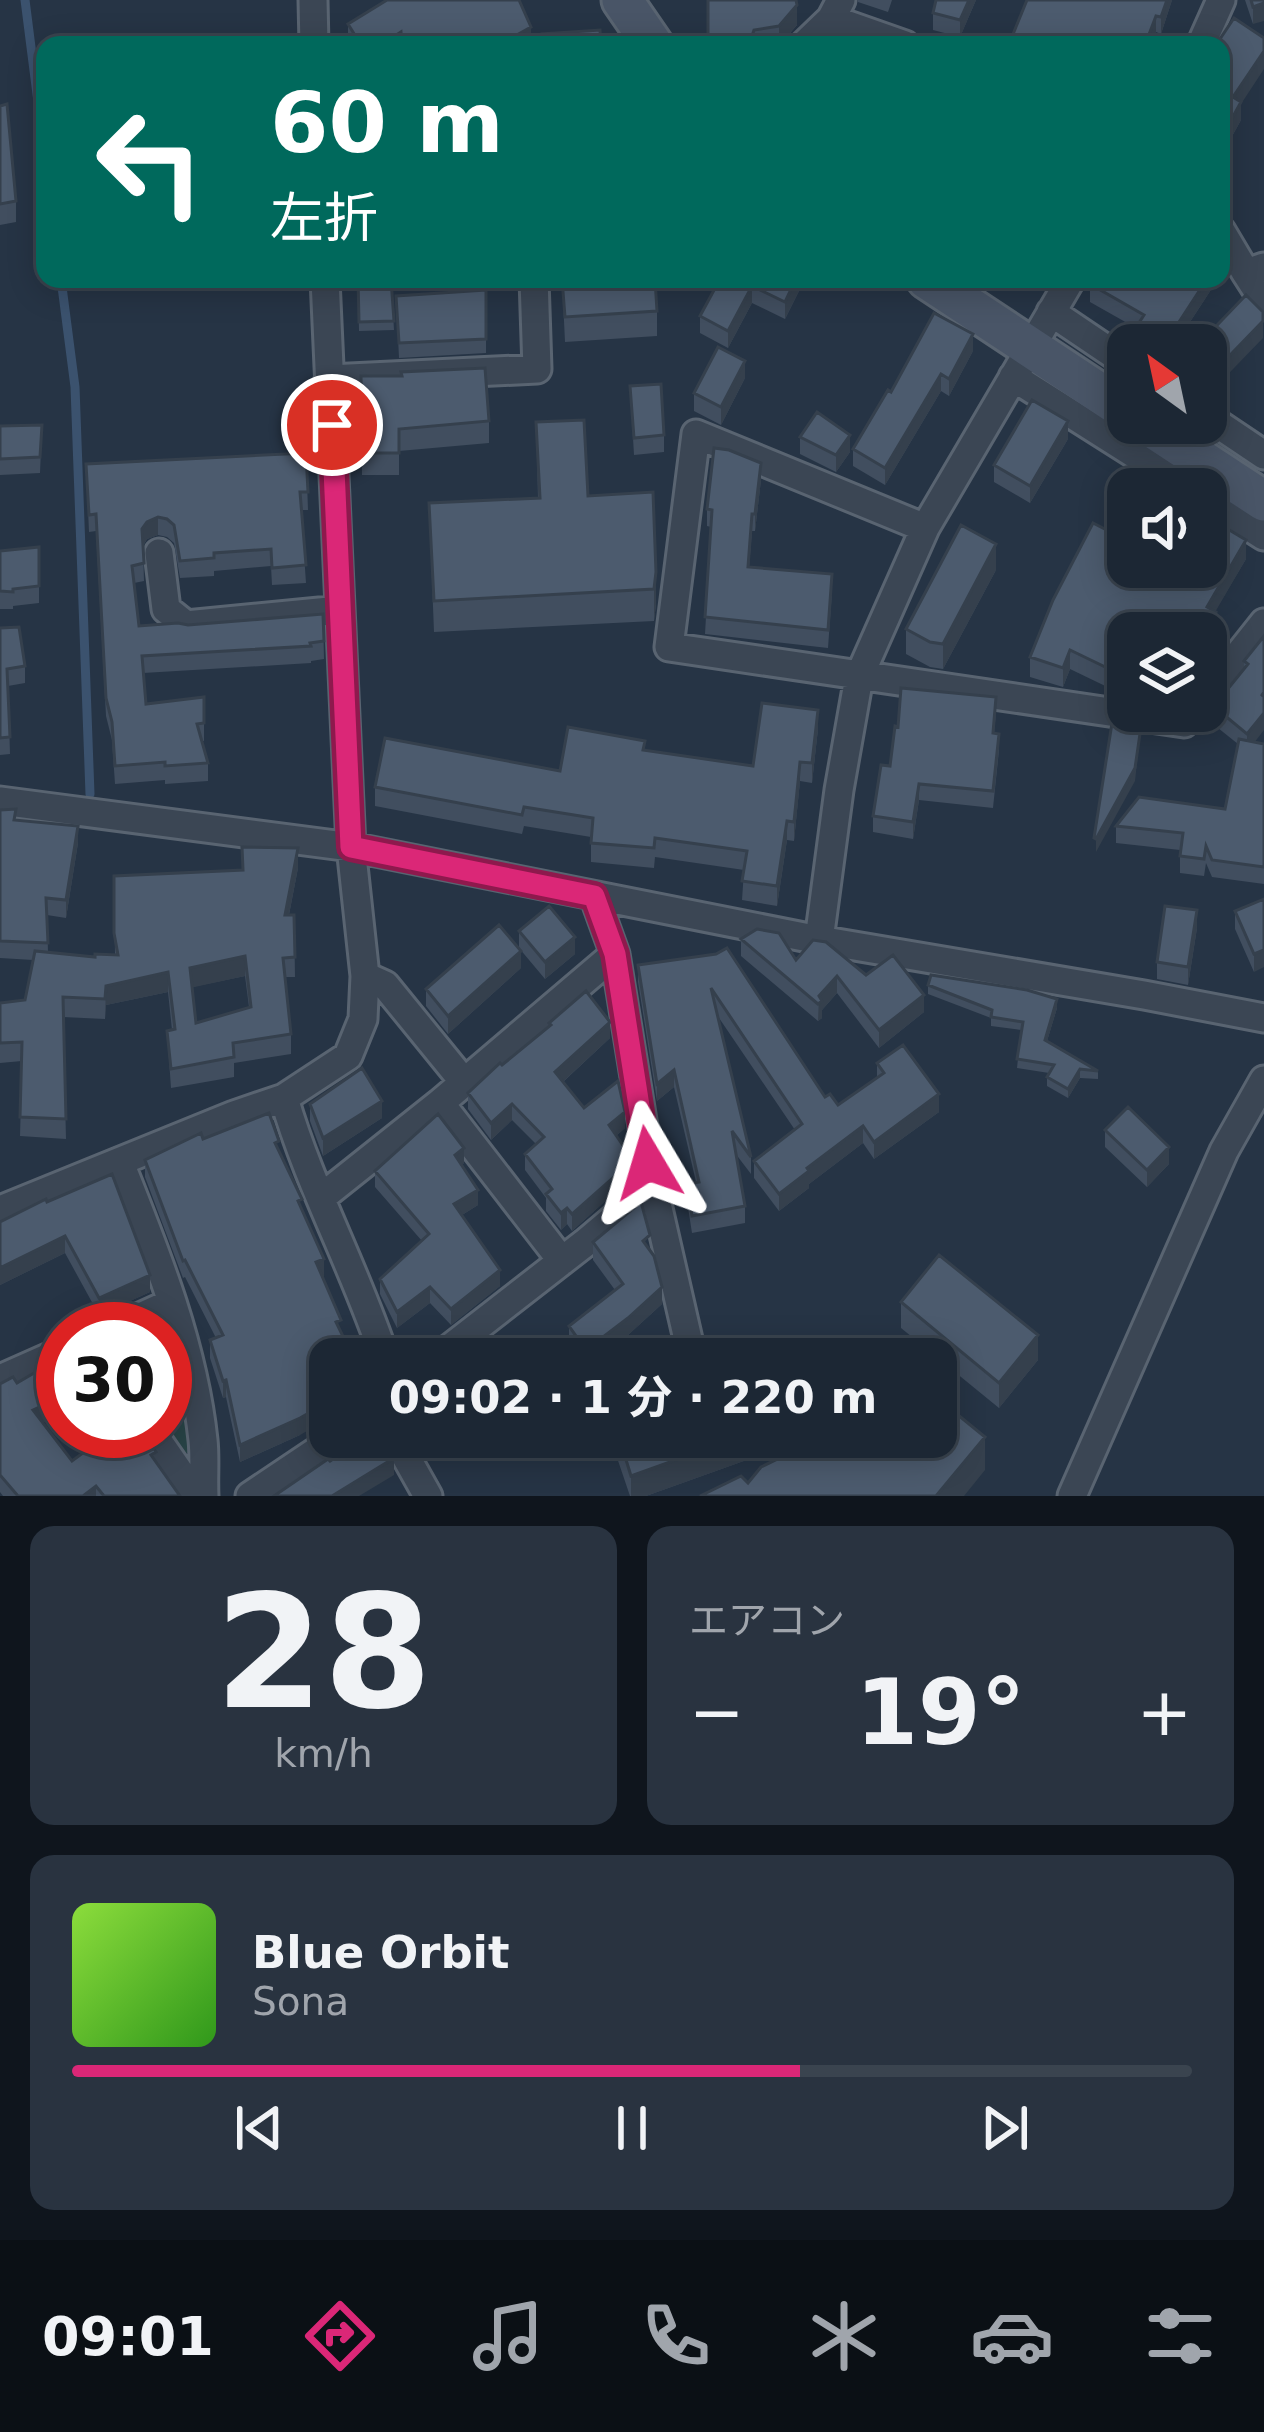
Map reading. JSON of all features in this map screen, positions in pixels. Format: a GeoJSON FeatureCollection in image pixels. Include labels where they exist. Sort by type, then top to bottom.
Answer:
{"type":"FeatureCollection","features":[{"type":"Feature","properties":{"kind":"main road"},"geometry":{"type":"LineString","coordinates":[[622,0],[646,36]]}},
{"type":"Feature","properties":{"kind":"main road"},"geometry":{"type":"LineString","coordinates":[[937,288],[1021,362],[1107,402]]}},
{"type":"Feature","properties":{"kind":"main road"},"geometry":{"type":"LineString","coordinates":[[1177,444],[1264,501]]}},
{"type":"Feature","properties":{"kind":"street"},"geometry":{"type":"LineString","coordinates":[[313,0],[314,36]]}},
{"type":"Feature","properties":{"kind":"street"},"geometry":{"type":"LineString","coordinates":[[1205,36],[1221,0]]}},
{"type":"Feature","properties":{"kind":"street"},"geometry":{"type":"LineString","coordinates":[[813,36],[836,10],[887,36]]}},
{"type":"Feature","properties":{"kind":"street"},"geometry":{"type":"LineString","coordinates":[[1230,241],[1255,270],[1264,301]]}},
{"type":"Feature","properties":{"kind":"street"},"geometry":{"type":"LineString","coordinates":[[0,1210],[284,1098],[348,1056],[363,1018],[365,976],[351,847],[325,288]]}},
{"type":"Feature","properties":{"kind":"street"},"geometry":{"type":"LineString","coordinates":[[329,379],[537,369],[534,288]]}},
{"type":"Feature","properties":{"kind":"street"},"geometry":{"type":"LineString","coordinates":[[819,940],[838,790],[859,677],[925,528],[1065,288]]}},
{"type":"Feature","properties":{"kind":"street"},"geometry":{"type":"LineString","coordinates":[[1051,312],[1107,350]]}},
{"type":"Feature","properties":{"kind":"street"},"geometry":{"type":"LineString","coordinates":[[1021,362],[1162,468]]}},
{"type":"Feature","properties":{"kind":"street"},"geometry":{"type":"LineString","coordinates":[[1227,430],[1264,455]]}},
{"type":"Feature","properties":{"kind":"street"},"geometry":{"type":"LineString","coordinates":[[925,528],[696,434],[669,647],[1107,712]]}},
{"type":"Feature","properties":{"kind":"street"},"geometry":{"type":"LineString","coordinates":[[1227,512],[1264,536]]}},
{"type":"Feature","properties":{"kind":"street"},"geometry":{"type":"LineString","coordinates":[[159,553],[166,609],[186,625],[340,610]]}},
{"type":"Feature","properties":{"kind":"street"},"geometry":{"type":"LineString","coordinates":[[1227,669],[1264,623]]}},
{"type":"Feature","properties":{"kind":"street"},"geometry":{"type":"LineString","coordinates":[[0,801],[351,847],[819,940],[1264,1018]]}},
{"type":"Feature","properties":{"kind":"street"},"geometry":{"type":"LineString","coordinates":[[594,896],[615,954],[652,1182],[688,1338]]}},
{"type":"Feature","properties":{"kind":"street"},"geometry":{"type":"LineString","coordinates":[[322,1198],[615,954]]}},
{"type":"Feature","properties":{"kind":"street"},"geometry":{"type":"LineString","coordinates":[[365,976],[385,986],[464,1082]]}},
{"type":"Feature","properties":{"kind":"street"},"geometry":{"type":"LineString","coordinates":[[1072,1496],[1224,1151],[1264,1080]]}},
{"type":"Feature","properties":{"kind":"street"},"geometry":{"type":"LineString","coordinates":[[284,1098],[295,1138],[378,1338]]}},
{"type":"Feature","properties":{"kind":"street"},"geometry":{"type":"LineString","coordinates":[[440,1103],[562,1261]]}},
{"type":"Feature","properties":{"kind":"street"},"geometry":{"type":"LineString","coordinates":[[120,1163],[171,1302]]}},
{"type":"Feature","properties":{"kind":"street"},"geometry":{"type":"LineString","coordinates":[[463,1338],[562,1261],[652,1182]]}},
{"type":"Feature","properties":{"kind":"street"},"geometry":{"type":"LineString","coordinates":[[0,1379],[36,1363]]}},
{"type":"Feature","properties":{"kind":"street"},"geometry":{"type":"LineString","coordinates":[[192,1382],[203,1441],[200,1496]]}},
{"type":"Feature","properties":{"kind":"street"},"geometry":{"type":"LineString","coordinates":[[250,1496],[309,1456]]}},
{"type":"Feature","properties":{"kind":"street"},"geometry":{"type":"LineString","coordinates":[[171,1458],[200,1496]]}},
{"type":"Feature","properties":{"kind":"street"},"geometry":{"type":"LineString","coordinates":[[408,1458],[428,1496]]}},
{"type":"Feature","properties":{"kind":"building"},"geometry":{"type":"Polygon","coordinates":[[[387,0],[519,0],[531,27],[515,36],[401,36],[401,32],[355,36],[348,24],[387,0]]]}},
{"type":"Feature","properties":{"kind":"building"},"geometry":{"type":"Polygon","coordinates":[[[708,0],[796,0],[779,26],[754,30],[752,36],[708,36],[708,0]]]}},
{"type":"Feature","properties":{"kind":"building"},"geometry":{"type":"Polygon","coordinates":[[[936,0],[969,0],[960,20],[933,13],[936,0]]]}},
{"type":"Feature","properties":{"kind":"building"},"geometry":{"type":"Polygon","coordinates":[[[1027,0],[1167,0],[1148,36],[1012,36],[1027,0]]]}},
{"type":"Feature","properties":{"kind":"building"},"geometry":{"type":"Polygon","coordinates":[[[1234,18],[1264,38],[1264,51],[1233,97],[1241,102],[1230,122],[1230,36],[1222,36],[1234,18]]]}},
{"type":"Feature","properties":{"kind":"building"},"geometry":{"type":"Polygon","coordinates":[[[600,30],[600,36],[542,36],[600,30]]]}},
{"type":"Feature","properties":{"kind":"building"},"geometry":{"type":"Polygon","coordinates":[[[7,104],[16,201],[0,204],[0,106],[7,104]]]}},
{"type":"Feature","properties":{"kind":"building"},"geometry":{"type":"Polygon","coordinates":[[[358,288],[392,288],[394,321],[359,322],[358,288]]]}},
{"type":"Feature","properties":{"kind":"building"},"geometry":{"type":"Polygon","coordinates":[[[563,288],[656,288],[657,311],[565,317],[563,288]]]}},
{"type":"Feature","properties":{"kind":"building"},"geometry":{"type":"Polygon","coordinates":[[[715,288],[751,288],[728,331],[700,316],[715,288]]]}},
{"type":"Feature","properties":{"kind":"building"},"geometry":{"type":"Polygon","coordinates":[[[756,288],[792,288],[785,302],[756,288]]]}},
{"type":"Feature","properties":{"kind":"building"},"geometry":{"type":"Polygon","coordinates":[[[1097,288],[1201,288],[1178,324],[1138,324],[1144,315],[1097,288]]]}},
{"type":"Feature","properties":{"kind":"building"},"geometry":{"type":"Polygon","coordinates":[[[486,290],[486,339],[399,343],[396,296],[486,290]]]}},
{"type":"Feature","properties":{"kind":"building"},"geometry":{"type":"Polygon","coordinates":[[[1246,295],[1263,312],[1263,321],[1227,358],[1227,324],[1218,324],[1246,295]]]}},
{"type":"Feature","properties":{"kind":"building"},"geometry":{"type":"Polygon","coordinates":[[[934,313],[973,334],[949,379],[941,374],[885,468],[853,449],[934,313]]]}},
{"type":"Feature","properties":{"kind":"building"},"geometry":{"type":"Polygon","coordinates":[[[718,347],[745,361],[721,407],[694,393],[718,347]]]}},
{"type":"Feature","properties":{"kind":"building"},"geometry":{"type":"Polygon","coordinates":[[[485,368],[489,421],[399,429],[399,453],[362,453],[361,376],[485,368]]]}},
{"type":"Feature","properties":{"kind":"building"},"geometry":{"type":"Polygon","coordinates":[[[661,384],[664,435],[634,438],[630,386],[661,384]]]}},
{"type":"Feature","properties":{"kind":"building"},"geometry":{"type":"Polygon","coordinates":[[[1032,400],[1068,421],[1030,486],[994,465],[1032,400]]]}},
{"type":"Feature","properties":{"kind":"building"},"geometry":{"type":"Polygon","coordinates":[[[817,412],[850,435],[836,455],[800,437],[817,412]]]}},
{"type":"Feature","properties":{"kind":"building"},"geometry":{"type":"Polygon","coordinates":[[[584,420],[588,496],[653,492],[654,589],[434,601],[429,503],[540,498],[536,422],[584,420]]]}},
{"type":"Feature","properties":{"kind":"building"},"geometry":{"type":"Polygon","coordinates":[[[42,425],[40,457],[0,459],[0,426],[42,425]]]}},
{"type":"Feature","properties":{"kind":"building"},"geometry":{"type":"Polygon","coordinates":[[[714,448],[761,463],[748,567],[832,574],[828,630],[705,617],[712,510],[707,509],[714,448]]]}},
{"type":"Feature","properties":{"kind":"building"},"geometry":{"type":"Polygon","coordinates":[[[306,453],[308,492],[300,492],[306,565],[272,568],[271,549],[180,561],[174,525],[158,517],[142,529],[144,563],[132,566],[139,626],[323,614],[324,641],[311,646],[142,656],[146,704],[204,697],[204,723],[197,724],[208,763],[115,766],[106,698],[96,514],[89,515],[86,464],[306,453]]]}},
{"type":"Feature","properties":{"kind":"building"},"geometry":{"type":"Polygon","coordinates":[[[1093,523],[1107,530],[1107,588],[1218,588],[1207,607],[1216,612],[1107,612],[1107,668],[1070,650],[1063,668],[1030,657],[1093,523]]]}},
{"type":"Feature","properties":{"kind":"building"},"geometry":{"type":"Polygon","coordinates":[[[961,525],[996,544],[943,644],[930,642],[906,629],[961,525]]]}},
{"type":"Feature","properties":{"kind":"building"},"geometry":{"type":"Polygon","coordinates":[[[1227,529],[1246,540],[1227,573],[1227,529]]]}},
{"type":"Feature","properties":{"kind":"building"},"geometry":{"type":"Polygon","coordinates":[[[39,547],[39,586],[0,591],[0,551],[39,547]]]}},
{"type":"Feature","properties":{"kind":"building"},"geometry":{"type":"Polygon","coordinates":[[[19,627],[25,666],[7,669],[10,737],[0,738],[0,628],[19,627]]]}},
{"type":"Feature","properties":{"kind":"building"},"geometry":{"type":"Polygon","coordinates":[[[1264,636],[1264,713],[1247,734],[1227,717],[1227,690],[1248,664],[1244,661],[1264,636]]]}},
{"type":"Feature","properties":{"kind":"building"},"geometry":{"type":"Polygon","coordinates":[[[901,688],[996,697],[993,733],[999,734],[993,791],[919,784],[913,822],[873,816],[881,765],[890,766],[901,688]]]}},
{"type":"Feature","properties":{"kind":"building"},"geometry":{"type":"Polygon","coordinates":[[[762,703],[818,710],[812,763],[800,762],[794,822],[787,821],[777,886],[742,881],[747,851],[655,838],[654,848],[591,843],[593,818],[524,807],[522,815],[375,787],[385,738],[560,771],[568,727],[645,741],[643,750],[753,766],[762,703]]]}},
{"type":"Feature","properties":{"kind":"building"},"geometry":{"type":"Polygon","coordinates":[[[1111,732],[1140,732],[1135,768],[1094,838],[1111,732]]]}},
{"type":"Feature","properties":{"kind":"building"},"geometry":{"type":"Polygon","coordinates":[[[1239,739],[1264,744],[1264,867],[1212,860],[1206,846],[1204,859],[1180,856],[1183,833],[1116,826],[1139,797],[1225,809],[1239,739]]]}},
{"type":"Feature","properties":{"kind":"building"},"geometry":{"type":"Polygon","coordinates":[[[16,809],[14,820],[78,826],[66,900],[46,898],[48,943],[0,941],[0,810],[16,809]]]}},
{"type":"Feature","properties":{"kind":"building"},"geometry":{"type":"Polygon","coordinates":[[[242,847],[298,848],[285,915],[294,915],[295,957],[283,958],[291,1034],[233,1043],[234,1057],[171,1069],[167,1031],[175,1029],[168,972],[106,986],[105,999],[63,997],[66,1119],[20,1117],[22,1042],[0,1043],[0,1003],[25,1000],[35,951],[118,955],[114,876],[243,870],[242,847]],[[245,956],[190,968],[196,1023],[251,1007],[245,956]]]}},
{"type":"Feature","properties":{"kind":"building"},"geometry":{"type":"Polygon","coordinates":[[[1264,899],[1264,950],[1254,954],[1235,911],[1264,899]]]}},
{"type":"Feature","properties":{"kind":"building"},"geometry":{"type":"Polygon","coordinates":[[[549,906],[575,937],[545,962],[519,931],[549,906]]]}},
{"type":"Feature","properties":{"kind":"building"},"geometry":{"type":"Polygon","coordinates":[[[1165,906],[1197,910],[1188,967],[1157,962],[1165,906]]]}},
{"type":"Feature","properties":{"kind":"building"},"geometry":{"type":"Polygon","coordinates":[[[499,925],[521,951],[448,1016],[426,989],[499,925]]]}},
{"type":"Feature","properties":{"kind":"building"},"geometry":{"type":"Polygon","coordinates":[[[757,929],[779,933],[796,960],[813,940],[826,942],[866,975],[893,955],[924,995],[879,1030],[837,976],[819,996],[818,1004],[741,939],[757,929]]]}},
{"type":"Feature","properties":{"kind":"building"},"geometry":{"type":"Polygon","coordinates":[[[727,948],[825,1097],[830,1094],[838,1105],[884,1073],[877,1063],[903,1045],[939,1094],[874,1142],[863,1126],[779,1194],[754,1161],[802,1124],[711,988],[751,1157],[732,1131],[745,1206],[692,1216],[687,1184],[699,1182],[674,1070],[657,1084],[638,965],[716,954],[727,948]]]}},
{"type":"Feature","properties":{"kind":"building"},"geometry":{"type":"Polygon","coordinates":[[[931,975],[1057,999],[1045,1040],[1098,1071],[1080,1069],[1068,1089],[1047,1077],[1054,1065],[1017,1059],[1023,1022],[991,1017],[992,1010],[928,985],[931,975]]]}},
{"type":"Feature","properties":{"kind":"building"},"geometry":{"type":"Polygon","coordinates":[[[586,991],[610,1022],[555,1072],[584,1108],[618,1081],[625,1112],[609,1125],[633,1160],[572,1214],[567,1208],[561,1213],[546,1194],[552,1189],[525,1154],[544,1137],[512,1104],[491,1123],[468,1093],[586,991]]]}},
{"type":"Feature","properties":{"kind":"building"},"geometry":{"type":"Polygon","coordinates":[[[362,1068],[382,1101],[323,1138],[310,1104],[362,1068]]]}},
{"type":"Feature","properties":{"kind":"building"},"geometry":{"type":"Polygon","coordinates":[[[1128,1107],[1169,1147],[1147,1170],[1105,1130],[1128,1107]]]}},
{"type":"Feature","properties":{"kind":"building"},"geometry":{"type":"Polygon","coordinates":[[[269,1113],[279,1141],[275,1143],[324,1259],[316,1262],[344,1338],[309,1338],[309,1413],[240,1445],[226,1380],[210,1340],[223,1335],[183,1261],[145,1160],[201,1133],[203,1139],[269,1113]]]}},
{"type":"Feature","properties":{"kind":"building"},"geometry":{"type":"Polygon","coordinates":[[[438,1114],[464,1148],[455,1155],[478,1190],[454,1204],[500,1270],[451,1309],[430,1287],[397,1312],[380,1279],[429,1234],[375,1171],[438,1114]]]}},
{"type":"Feature","properties":{"kind":"building"},"geometry":{"type":"Polygon","coordinates":[[[112,1174],[150,1275],[99,1298],[65,1236],[0,1268],[0,1222],[112,1174]]]}},
{"type":"Feature","properties":{"kind":"building"},"geometry":{"type":"Polygon","coordinates":[[[641,1202],[650,1235],[643,1241],[654,1256],[662,1287],[602,1338],[578,1338],[569,1326],[623,1284],[593,1242],[641,1202]]]}},
{"type":"Feature","properties":{"kind":"building"},"geometry":{"type":"Polygon","coordinates":[[[939,1255],[1038,1335],[999,1383],[957,1348],[957,1338],[945,1338],[901,1302],[939,1255]]]}},
{"type":"Feature","properties":{"kind":"building"},"geometry":{"type":"Polygon","coordinates":[[[36,1372],[36,1458],[153,1458],[180,1496],[104,1496],[96,1486],[83,1496],[18,1496],[0,1475],[0,1384],[13,1377],[17,1383],[36,1372]]]}},
{"type":"Feature","properties":{"kind":"building"},"geometry":{"type":"Polygon","coordinates":[[[957,1414],[985,1437],[936,1496],[700,1496],[741,1476],[748,1483],[761,1467],[780,1458],[957,1458],[957,1414]]]}},
{"type":"Feature","properties":{"kind":"building"},"geometry":{"type":"Polygon","coordinates":[[[394,1458],[332,1496],[274,1496],[328,1459],[394,1458]]]}},
{"type":"Feature","properties":{"kind":"building"},"geometry":{"type":"Polygon","coordinates":[[[625,1458],[681,1458],[631,1476],[625,1458]]]}},
{"type":"Feature","properties":{"kind":"waterway"},"geometry":{"type":"LineString","coordinates":[[25,0],[36,86]]}},
{"type":"Feature","properties":{"kind":"waterway"},"geometry":{"type":"LineString","coordinates":[[62,288],[75,387],[90,794]]}},
{"type":"Feature","properties":{"kind":"route"},"geometry":{"type":"LineString","coordinates":[[332,425],[351,847],[594,896],[615,954],[648,1163]]}}]}
